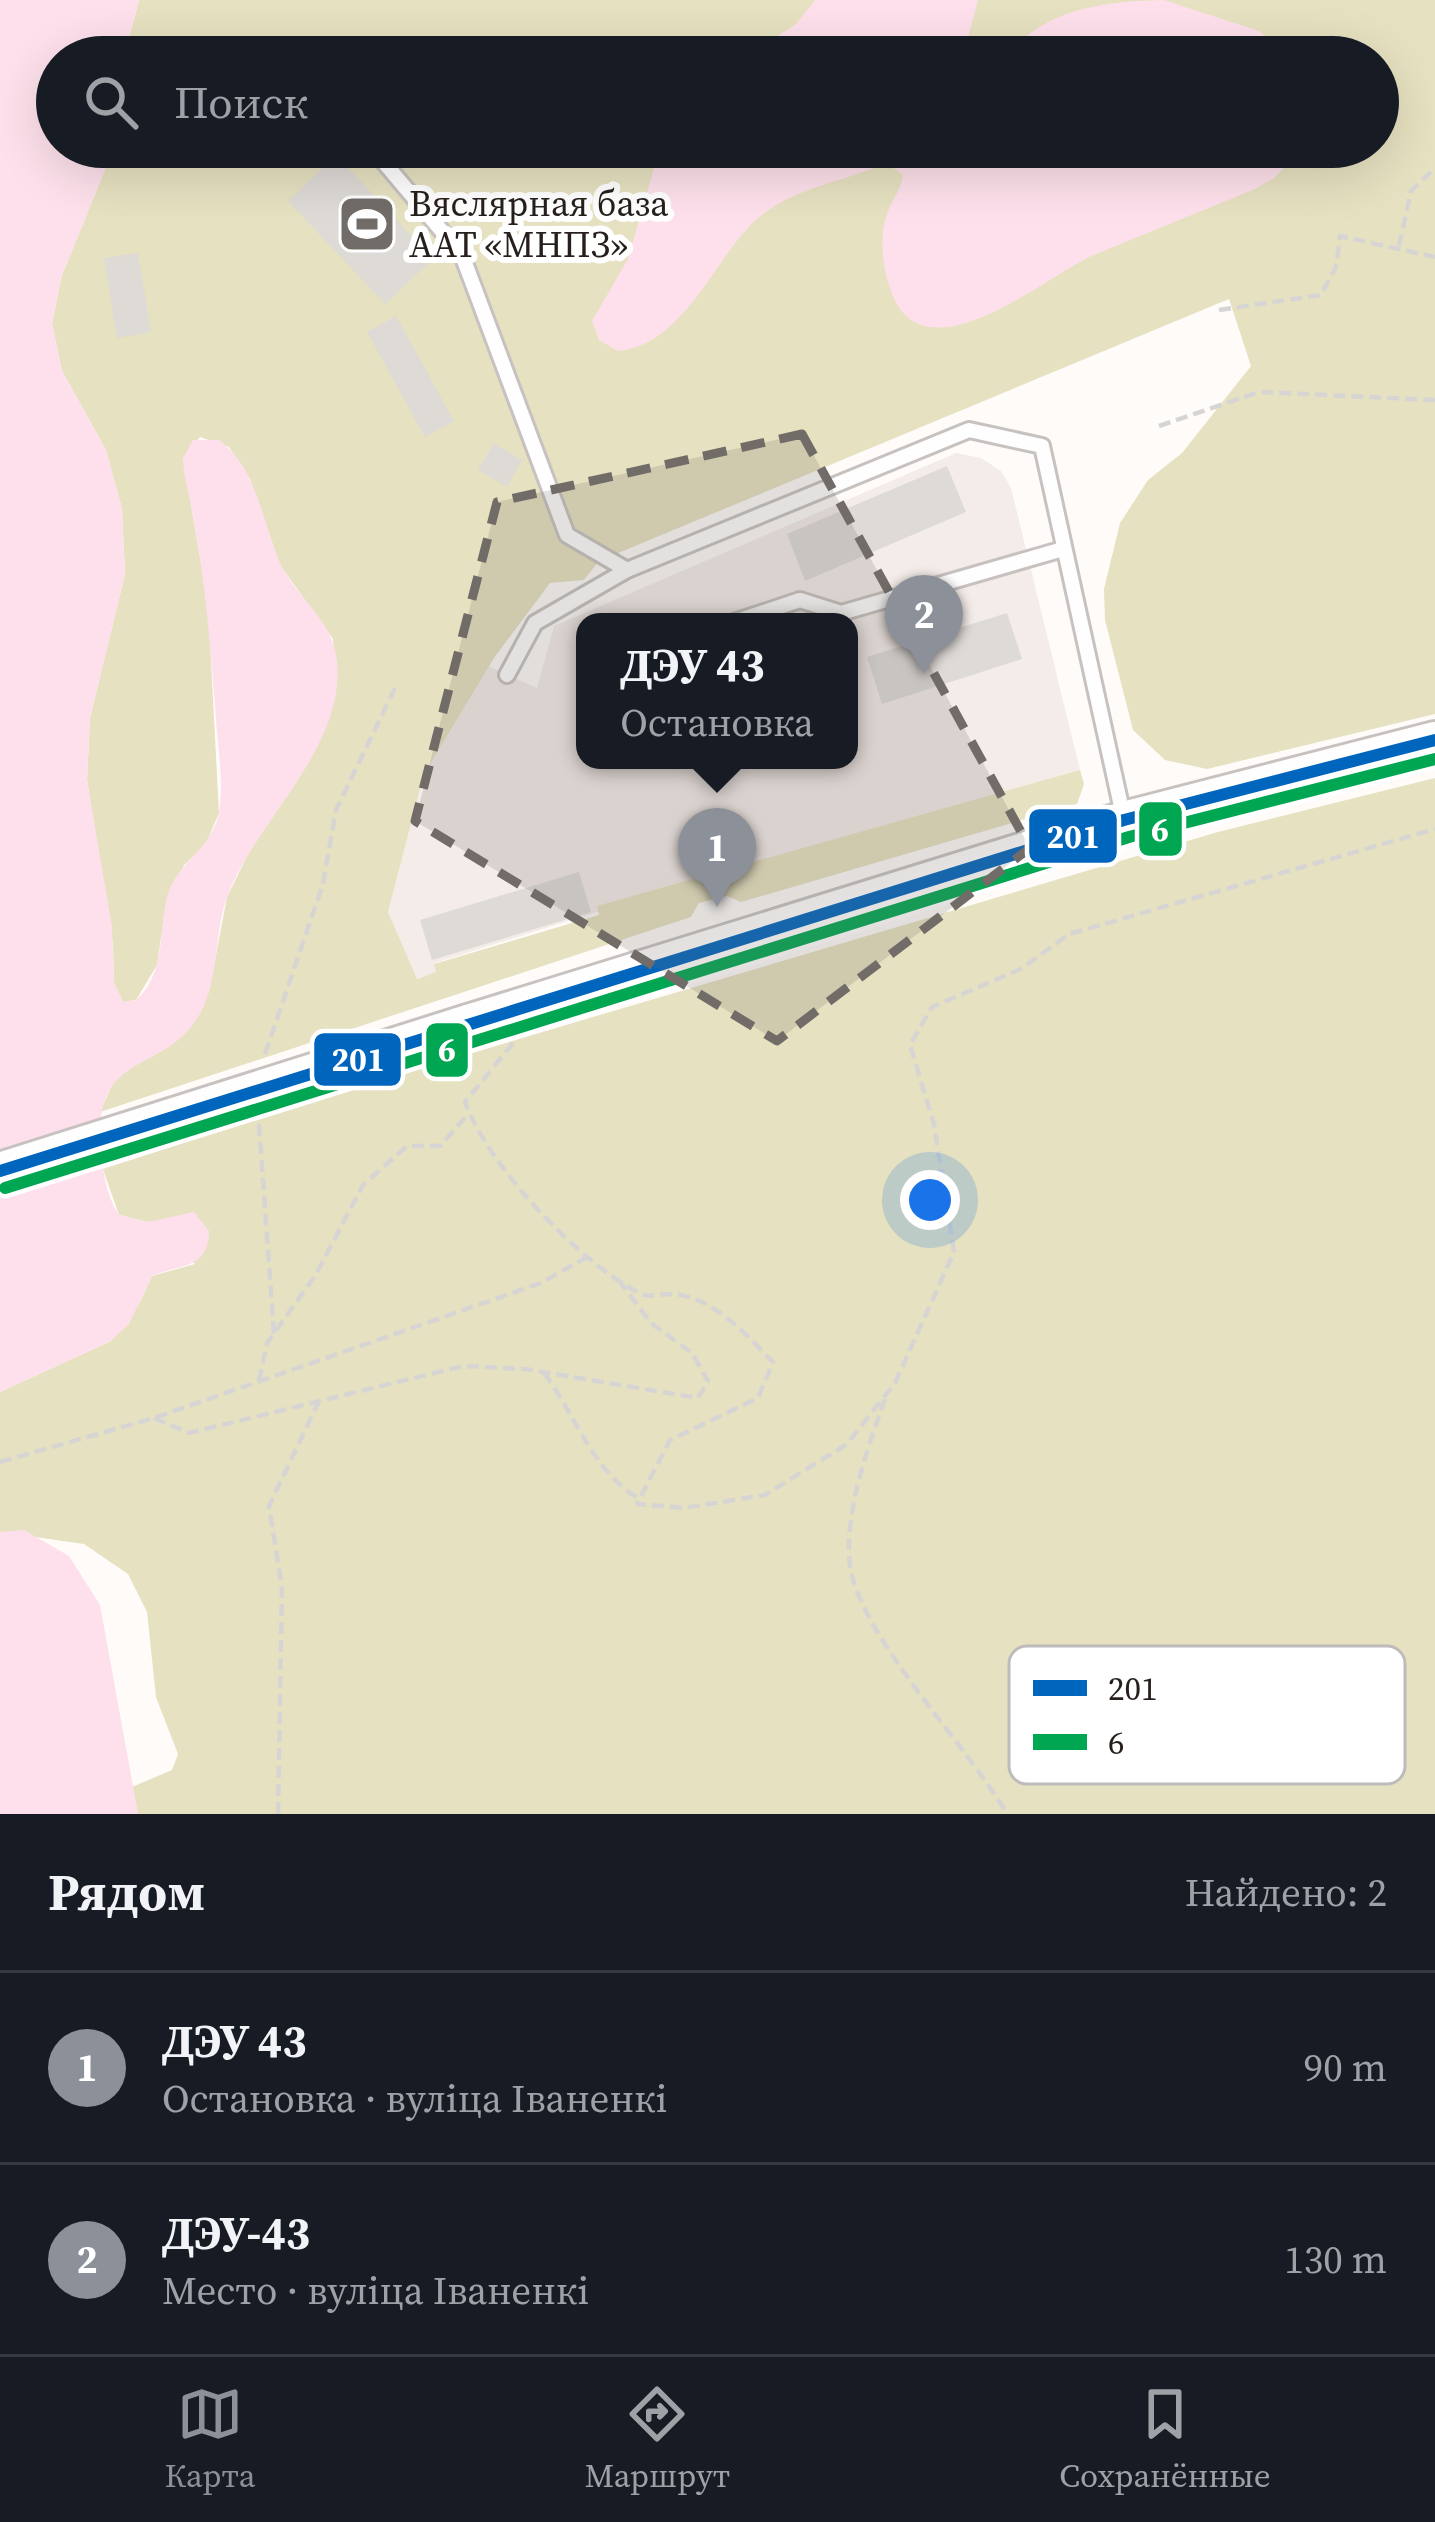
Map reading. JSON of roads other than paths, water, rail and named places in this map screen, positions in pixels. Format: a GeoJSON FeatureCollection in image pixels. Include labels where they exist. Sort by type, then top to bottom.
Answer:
{"type":"FeatureCollection","features":[{"type":"Feature","properties":{"kind":"street"},"geometry":{"type":"LineString","coordinates":[[0,1172],[1124,820],[1435,740]]}},
{"type":"Feature","properties":{"kind":"lane"},"geometry":{"type":"LineString","coordinates":[[389,168],[462,255],[567,535],[627,570]]}},
{"type":"Feature","properties":{"kind":"lane"},"geometry":{"type":"LineString","coordinates":[[507,675],[535,623],[627,570],[969,430],[1042,446],[1124,820]]}},
{"type":"Feature","properties":{"kind":"lane"},"geometry":{"type":"LineString","coordinates":[[761,613],[800,600],[841,613],[1063,549]]}},
{"type":"Feature","properties":{"kind":"place","name":"Вяслярная база ААТ «МНПЗ»"},"geometry":{"type":"Point","coordinates":[367,224]}},
{"type":"Feature","properties":{"kind":"place","name":"ДЭУ-43"},"geometry":{"type":"Point","coordinates":[924,674]}},
{"type":"Feature","properties":{"kind":"place","name":"ДЭУ 43"},"geometry":{"type":"Point","coordinates":[717,907]}}]}
